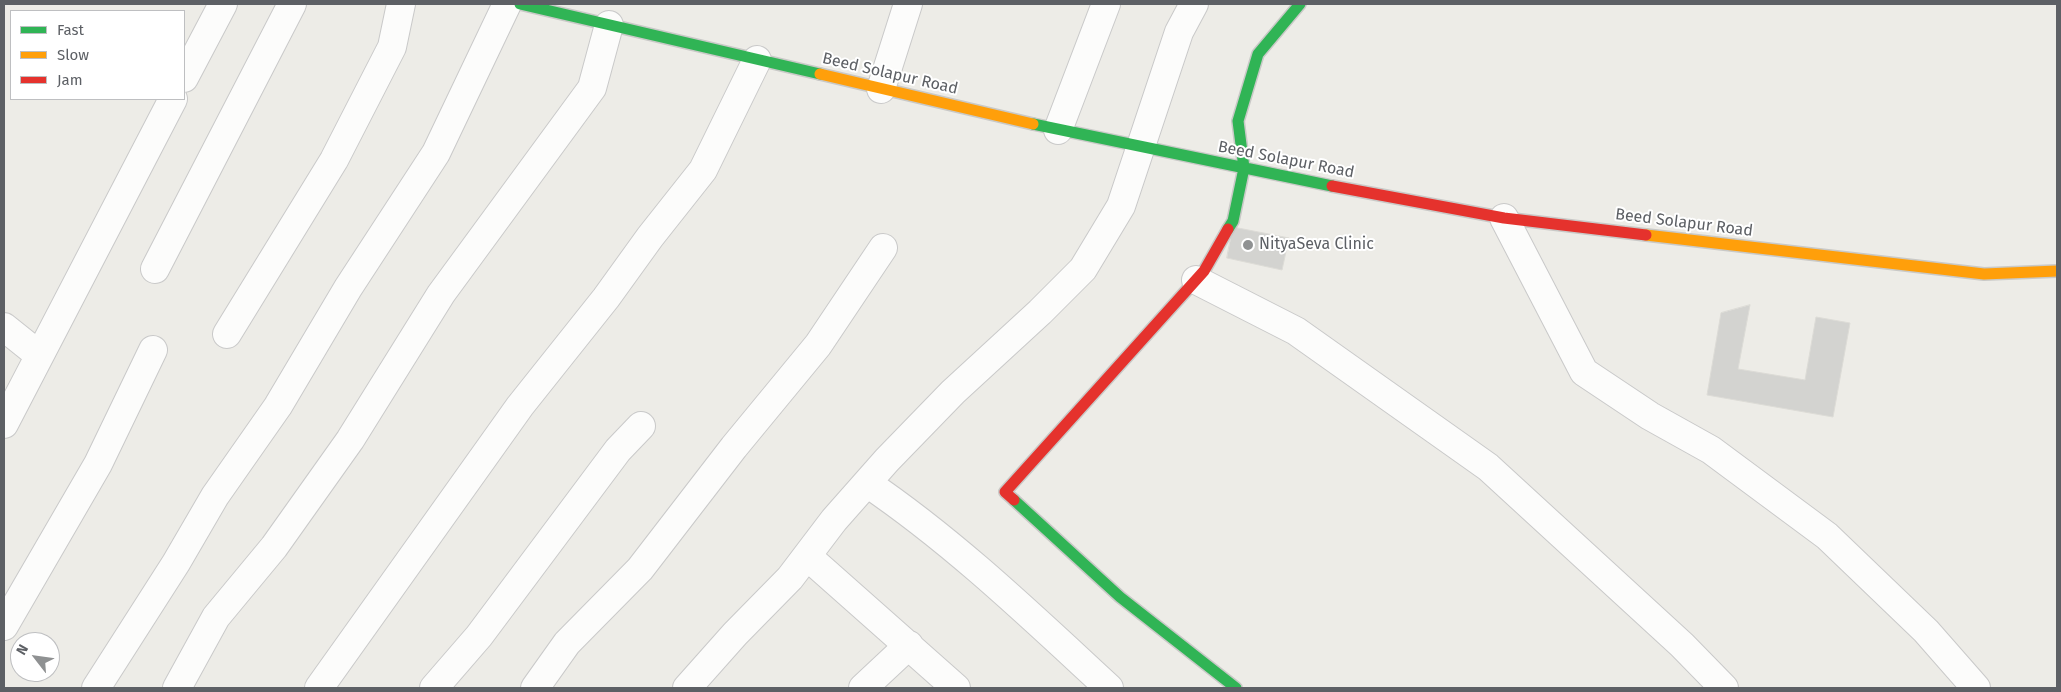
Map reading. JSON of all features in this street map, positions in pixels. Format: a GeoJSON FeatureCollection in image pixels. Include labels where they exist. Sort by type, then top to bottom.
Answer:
{"type":"FeatureCollection","features":[{"type":"Feature","properties":{"kind":"main road","name":"Beed Solapur Road"},"geometry":{"type":"LineString","coordinates":[[520,4],[1058,130],[1504,218],[1984,274],[2057,270]]}},
{"type":"Feature","properties":{"kind":"main road"},"geometry":{"type":"LineString","coordinates":[[1236,688],[1120,597],[1005,492],[1204,271],[1233,221],[1244,168],[1238,121],[1258,54],[1300,4]]}},
{"type":"Feature","properties":{"kind":"street"},"geometry":{"type":"LineString","coordinates":[[185,76],[223,4]]}},
{"type":"Feature","properties":{"kind":"street"},"geometry":{"type":"LineString","coordinates":[[155,269],[292,4]]}},
{"type":"Feature","properties":{"kind":"street"},"geometry":{"type":"LineString","coordinates":[[227,334],[334,160],[392,47],[400,4]]}},
{"type":"Feature","properties":{"kind":"street"},"geometry":{"type":"LineString","coordinates":[[96,688],[176,563],[215,496],[278,406],[348,288],[436,153],[507,4]]}},
{"type":"Feature","properties":{"kind":"street"},"geometry":{"type":"LineString","coordinates":[[881,89],[908,4]]}},
{"type":"Feature","properties":{"kind":"street"},"geometry":{"type":"LineString","coordinates":[[1058,130],[1106,4]]}},
{"type":"Feature","properties":{"kind":"street"},"geometry":{"type":"LineString","coordinates":[[688,688],[735,634],[790,578],[834,520],[866,483],[953,392],[1040,312],[1083,269],[1121,206],[1180,32],[1194,4]]}},
{"type":"Feature","properties":{"kind":"street"},"geometry":{"type":"LineString","coordinates":[[177,688],[216,617],[274,547],[350,440],[440,294],[592,88],[609,25]]}},
{"type":"Feature","properties":{"kind":"street"},"geometry":{"type":"LineString","coordinates":[[319,688],[520,406],[606,298],[650,237],[703,170],[757,60]]}},
{"type":"Feature","properties":{"kind":"street"},"geometry":{"type":"LineString","coordinates":[[4,424],[172,100]]}},
{"type":"Feature","properties":{"kind":"street"},"geometry":{"type":"LineString","coordinates":[[1504,218],[1584,372],[1650,416],[1711,450],[1826,536],[1926,631],[1976,688]]}},
{"type":"Feature","properties":{"kind":"street"},"geometry":{"type":"LineString","coordinates":[[535,688],[567,643],[640,569],[734,447],[818,345],[883,248]]}},
{"type":"Feature","properties":{"kind":"street"},"geometry":{"type":"LineString","coordinates":[[1196,280],[1296,331],[1488,467],[1682,645],[1724,688]]}},
{"type":"Feature","properties":{"kind":"street"},"geometry":{"type":"LineString","coordinates":[[4,327],[39,355]]}},
{"type":"Feature","properties":{"kind":"street"},"geometry":{"type":"LineString","coordinates":[[4,626],[98,464],[153,350]]}},
{"type":"Feature","properties":{"kind":"street"},"geometry":{"type":"LineString","coordinates":[[434,688],[478,636],[618,450],[641,426]]}},
{"type":"Feature","properties":{"kind":"street"},"geometry":{"type":"LineString","coordinates":[[866,483],[907,510],[994,582],[1108,688]]}},
{"type":"Feature","properties":{"kind":"street"},"geometry":{"type":"LineString","coordinates":[[807,556],[956,688]]}},
{"type":"Feature","properties":{"kind":"street"},"geometry":{"type":"LineString","coordinates":[[863,688],[909,645]]}},
{"type":"Feature","properties":{"kind":"building"},"geometry":{"type":"Polygon","coordinates":[[[1233,227],[1289,238],[1282,270],[1227,258],[1233,227]]]}},
{"type":"Feature","properties":{"kind":"building"},"geometry":{"type":"Polygon","coordinates":[[[1750,305],[1738,369],[1805,380],[1816,317],[1850,323],[1833,417],[1707,395],[1721,313],[1750,305]]]}},
{"type":"Feature","properties":{"kind":"traffic: fast"},"geometry":{"type":"LineString","coordinates":[[520,4],[820,74]]}},
{"type":"Feature","properties":{"kind":"traffic: fast"},"geometry":{"type":"LineString","coordinates":[[1228,229],[1233,221],[1244,168],[1238,121],[1258,54],[1300,4]]}},
{"type":"Feature","properties":{"kind":"traffic: fast"},"geometry":{"type":"LineString","coordinates":[[1033,124],[1332,186]]}},
{"type":"Feature","properties":{"kind":"traffic: fast"},"geometry":{"type":"LineString","coordinates":[[1014,500],[1120,597],[1236,688]]}},
{"type":"Feature","properties":{"kind":"traffic: slow"},"geometry":{"type":"LineString","coordinates":[[820,74],[1033,124]]}},
{"type":"Feature","properties":{"kind":"traffic: slow"},"geometry":{"type":"LineString","coordinates":[[1646,235],[1984,274],[2057,271]]}},
{"type":"Feature","properties":{"kind":"traffic: jam"},"geometry":{"type":"LineString","coordinates":[[1332,186],[1504,218],[1646,235]]}},
{"type":"Feature","properties":{"kind":"traffic: jam"},"geometry":{"type":"LineString","coordinates":[[1014,500],[1005,492],[1204,271],[1228,229]]}},
{"type":"Feature","properties":{"kind":"place","name":"NityaSeva Clinic"},"geometry":{"type":"Point","coordinates":[1248,245]}}]}
